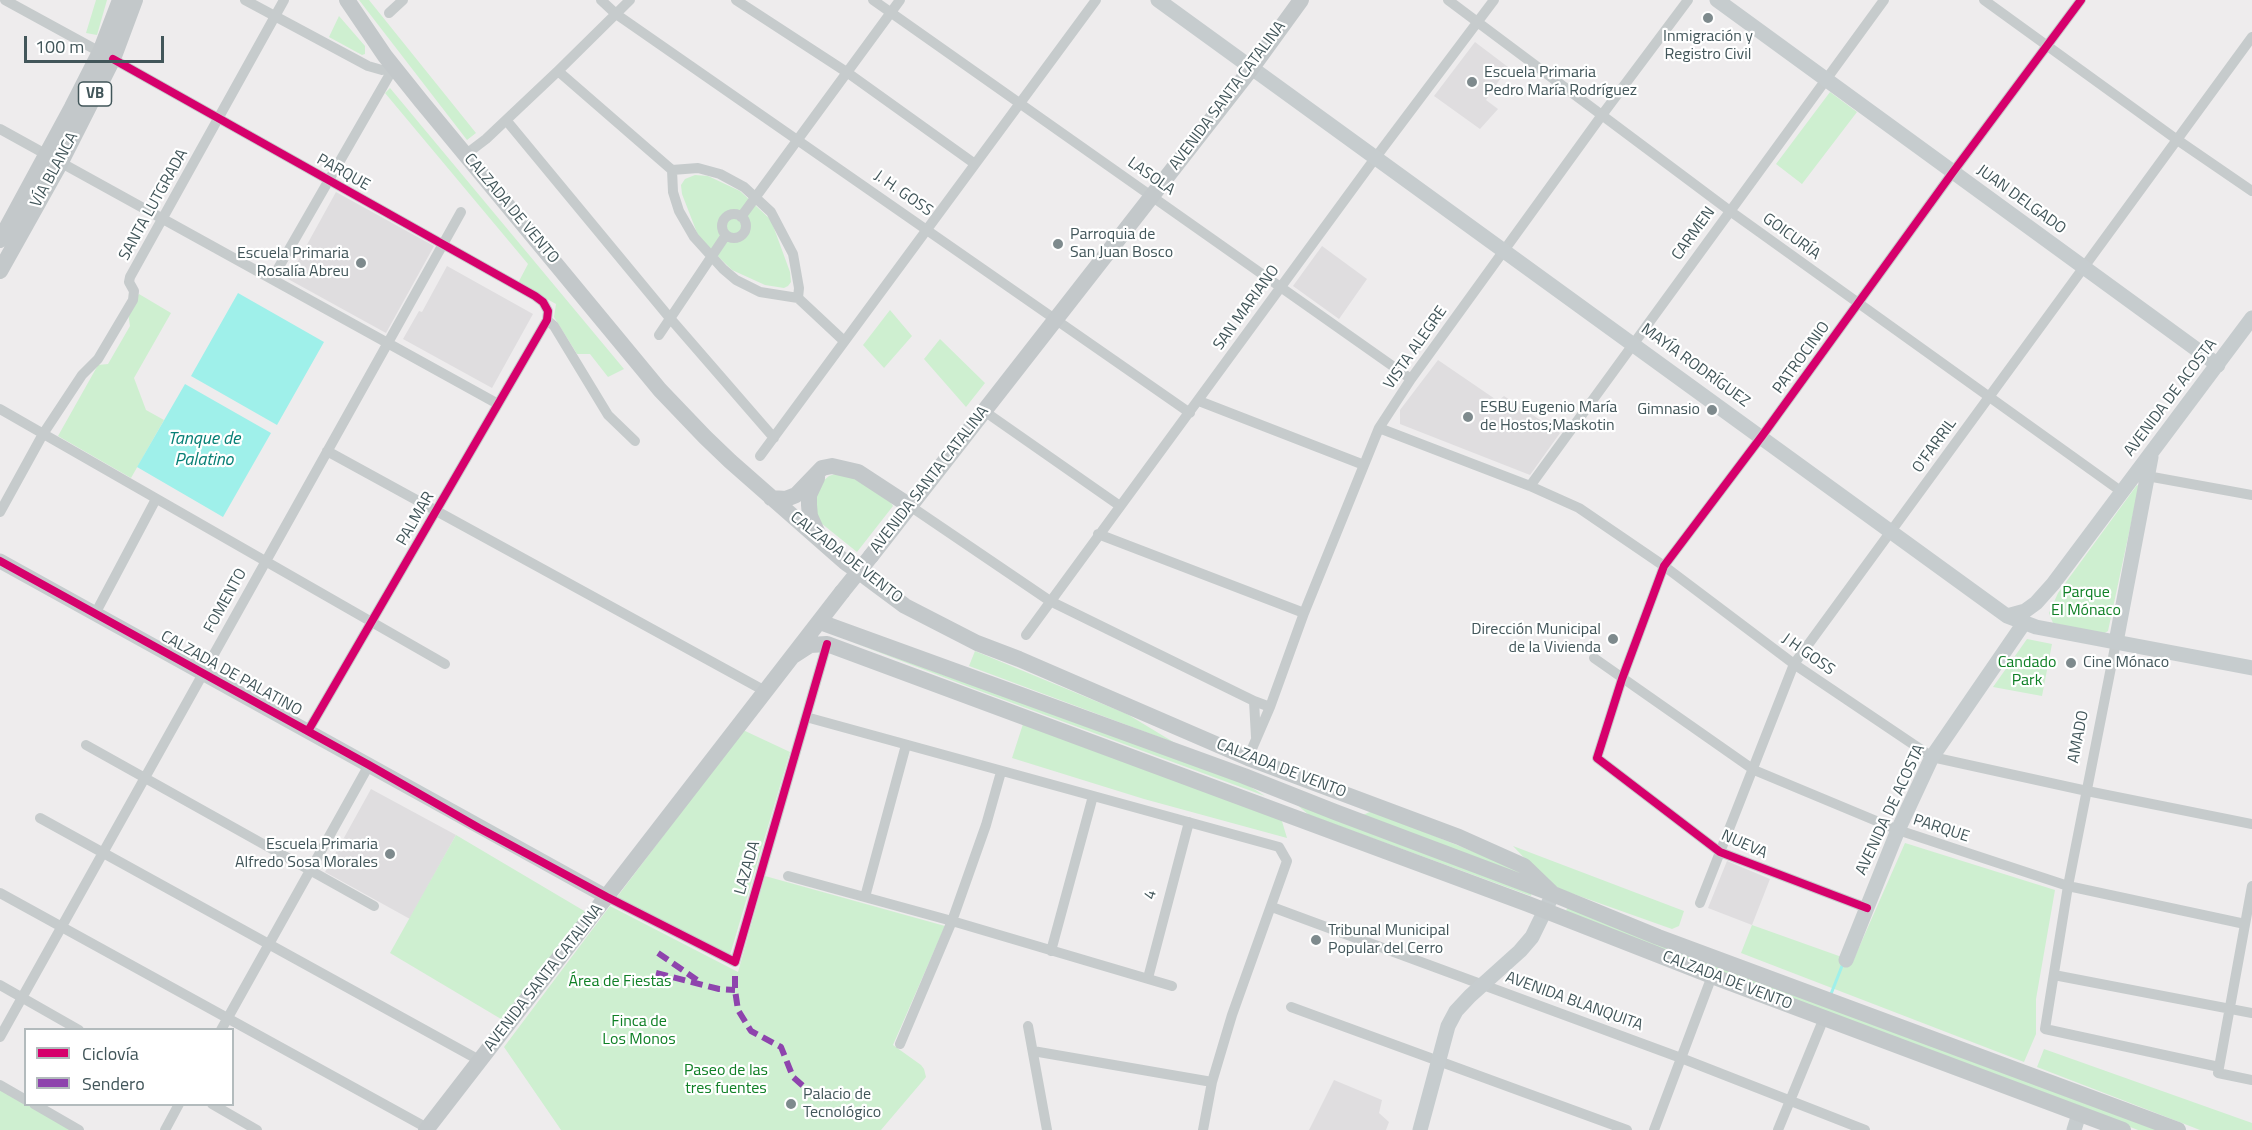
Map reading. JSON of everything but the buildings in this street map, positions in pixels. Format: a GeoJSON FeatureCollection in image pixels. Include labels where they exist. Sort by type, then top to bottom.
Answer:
{"type":"FeatureCollection","features":[{"type":"Feature","properties":{"kind":"main road","name":"VÍA BLANCA"},"geometry":{"type":"LineString","coordinates":[[106,55],[120,0]]}},
{"type":"Feature","properties":{"kind":"main road","name":"VÍA BLANCA"},"geometry":{"type":"LineString","coordinates":[[2,262],[135,0]]}},
{"type":"Feature","properties":{"kind":"main road","name":"CALZADA DE VENTO"},"geometry":{"type":"LineString","coordinates":[[347,0],[394,68],[660,390],[705,437],[771,498],[846,562],[897,600],[977,643],[1248,758],[1459,837],[1513,861],[1524,866],[1553,894]]}},
{"type":"Feature","properties":{"kind":"main road","name":"AVENIDA SANTA CATALINA"},"geometry":{"type":"LineString","coordinates":[[426,1129],[1251,69],[1301,0]]}},
{"type":"Feature","properties":{"kind":"main road","name":"VÍA BLANCA"},"geometry":{"type":"LineString","coordinates":[[0,240],[54,159]]}},
{"type":"Feature","properties":{"kind":"main road"},"geometry":{"type":"LineString","coordinates":[[771,498],[796,495],[822,468],[832,466],[858,472],[910,506]]}},
{"type":"Feature","properties":{"kind":"main road"},"geometry":{"type":"LineString","coordinates":[[823,543],[810,516],[809,495],[817,477],[821,474],[845,468]]}},
{"type":"Feature","properties":{"kind":"main road","name":"CALZADA DE VENTO"},"geometry":{"type":"LineString","coordinates":[[820,622],[1244,776],[1553,894],[1663,939],[2178,1130]]}},
{"type":"Feature","properties":{"kind":"main road"},"geometry":{"type":"LineString","coordinates":[[793,656],[810,645],[827,644],[819,630],[820,622]]}},
{"type":"Feature","properties":{"kind":"main road","name":"CALZADA DE VENTO"},"geometry":{"type":"LineString","coordinates":[[827,644],[1546,911],[1712,976],[2123,1130]]}},
{"type":"Feature","properties":{"kind":"main road"},"geometry":{"type":"LineString","coordinates":[[1135,709],[1206,749],[1244,776],[1293,817]]}},
{"type":"Feature","properties":{"kind":"street","name":"PARQUE"},"geometry":{"type":"LineString","coordinates":[[5,0],[535,296],[543,302],[548,311],[547,320],[554,326],[608,415],[635,441]]}},
{"type":"Feature","properties":{"kind":"street"},"geometry":{"type":"LineString","coordinates":[[245,0],[368,66],[382,70],[394,68]]}},
{"type":"Feature","properties":{"kind":"street","name":"SANTA LUTGRADA"},"geometry":{"type":"LineString","coordinates":[[0,512],[43,434],[82,375],[98,359],[133,300],[134,291],[129,282],[130,277],[284,0]]}},
{"type":"Feature","properties":{"kind":"street"},"geometry":{"type":"LineString","coordinates":[[389,13],[403,0]]}},
{"type":"Feature","properties":{"kind":"street","name":"J. H. GOSS"},"geometry":{"type":"LineString","coordinates":[[601,0],[616,14],[1190,413]]}},
{"type":"Feature","properties":{"kind":"street"},"geometry":{"type":"LineString","coordinates":[[465,155],[506,120],[630,0]]}},
{"type":"Feature","properties":{"kind":"street"},"geometry":{"type":"LineString","coordinates":[[736,0],[848,73],[975,164]]}},
{"type":"Feature","properties":{"kind":"street","name":"LASOLA"},"geometry":{"type":"LineString","coordinates":[[873,0],[1411,379]]}},
{"type":"Feature","properties":{"kind":"street"},"geometry":{"type":"LineString","coordinates":[[659,335],[726,235],[733,238],[743,232],[745,225],[741,217],[900,0]]}},
{"type":"Feature","properties":{"kind":"street"},"geometry":{"type":"LineString","coordinates":[[760,456],[1096,0]]}},
{"type":"Feature","properties":{"kind":"street","name":"MAYÍA RODRÍGUEZ"},"geometry":{"type":"LineString","coordinates":[[1158,0],[1762,436],[2007,616],[2047,629],[2252,668]]}},
{"type":"Feature","properties":{"kind":"street","name":"GOICURÍA"},"geometry":{"type":"LineString","coordinates":[[1448,0],[1730,210],[2122,492]]}},
{"type":"Feature","properties":{"kind":"street","name":"SAN MARIANO"},"geometry":{"type":"LineString","coordinates":[[1026,635],[1098,534],[1199,401],[1281,286],[1494,0]]}},
{"type":"Feature","properties":{"kind":"street","name":"VISTA ALEGRE"},"geometry":{"type":"LineString","coordinates":[[1248,758],[1379,428],[1411,379],[1688,0]]}},
{"type":"Feature","properties":{"kind":"street","name":"JUAN DELGADO"},"geometry":{"type":"LineString","coordinates":[[1717,0],[2218,365]]}},
{"type":"Feature","properties":{"kind":"street","name":"CARMEN"},"geometry":{"type":"LineString","coordinates":[[1530,486],[1884,0]]}},
{"type":"Feature","properties":{"kind":"street"},"geometry":{"type":"LineString","coordinates":[[1984,0],[2176,139],[2252,190]]}},
{"type":"Feature","properties":{"kind":"street","name":"PATROCINIO"},"geometry":{"type":"LineString","coordinates":[[1597,758],[1622,679],[1664,566],[2081,0]]}},
{"type":"Feature","properties":{"kind":"street","name":"O'FARRIL"},"geometry":{"type":"LineString","coordinates":[[1700,903],[1794,664],[2252,37]]}},
{"type":"Feature","properties":{"kind":"street"},"geometry":{"type":"LineString","coordinates":[[272,279],[394,68]]}},
{"type":"Feature","properties":{"kind":"street"},"geometry":{"type":"LineString","coordinates":[[558,71],[672,170],[698,168],[720,174],[744,187],[755,197],[777,221],[790,246],[797,273],[798,298]]}},
{"type":"Feature","properties":{"kind":"street"},"geometry":{"type":"LineString","coordinates":[[506,120],[669,317],[774,438]]}},
{"type":"Feature","properties":{"kind":"street"},"geometry":{"type":"LineString","coordinates":[[0,129],[498,404]]}},
{"type":"Feature","properties":{"kind":"street"},"geometry":{"type":"LineString","coordinates":[[672,170],[673,192],[679,211],[694,237],[711,257],[736,280],[760,292],[798,298],[844,341]]}},
{"type":"Feature","properties":{"kind":"street","name":"FOMENTO"},"geometry":{"type":"LineString","coordinates":[[0,1036],[461,212]]}},
{"type":"Feature","properties":{"kind":"street","name":"AVENIDA DE ACOSTA"},"geometry":{"type":"LineString","coordinates":[[2007,616],[2025,611],[2036,603],[2053,584],[2218,365],[2246,335],[2252,318]]}},
{"type":"Feature","properties":{"kind":"street","name":"PALMAR"},"geometry":{"type":"LineString","coordinates":[[308,731],[547,320]]}},
{"type":"Feature","properties":{"kind":"street"},"geometry":{"type":"LineString","coordinates":[[1199,401],[1364,465]]}},
{"type":"Feature","properties":{"kind":"street"},"geometry":{"type":"LineString","coordinates":[[0,409],[445,664]]}},
{"type":"Feature","properties":{"kind":"street"},"geometry":{"type":"LineString","coordinates":[[984,411],[1120,506]]}},
{"type":"Feature","properties":{"kind":"street","name":"J H GOSS"},"geometry":{"type":"LineString","coordinates":[[1379,428],[1530,486],[1579,508],[1664,566],[1794,664],[1932,757],[2252,824]]}},
{"type":"Feature","properties":{"kind":"street"},"geometry":{"type":"LineString","coordinates":[[327,451],[765,691]]}},
{"type":"Feature","properties":{"kind":"street","name":"AMADO"},"geometry":{"type":"LineString","coordinates":[[2152,453],[2068,886],[2045,1029],[2218,1070]]}},
{"type":"Feature","properties":{"kind":"street"},"geometry":{"type":"LineString","coordinates":[[2147,476],[2252,495]]}},
{"type":"Feature","properties":{"kind":"street"},"geometry":{"type":"LineString","coordinates":[[95,614],[156,499]]}},
{"type":"Feature","properties":{"kind":"street"},"geometry":{"type":"LineString","coordinates":[[910,506],[1050,601],[1270,707]]}},
{"type":"Feature","properties":{"kind":"street"},"geometry":{"type":"LineString","coordinates":[[1098,534],[1304,613]]}},
{"type":"Feature","properties":{"kind":"street","name":"CALZADA DE PALATINO"},"geometry":{"type":"LineString","coordinates":[[0,561],[369,765],[478,828],[607,897]]}},
{"type":"Feature","properties":{"kind":"street","name":"AVENIDA DE ACOSTA"},"geometry":{"type":"LineString","coordinates":[[2047,629],[2042,616],[2053,584]]}},
{"type":"Feature","properties":{"kind":"street","name":"AVENIDA DE ACOSTA"},"geometry":{"type":"LineString","coordinates":[[1846,960],[1898,830],[1932,757],[2024,623]]}},
{"type":"Feature","properties":{"kind":"street","name":"LAZADA"},"geometry":{"type":"LineString","coordinates":[[607,897],[735,962],[827,644]]}},
{"type":"Feature","properties":{"kind":"street","name":"PARQUE"},"geometry":{"type":"LineString","coordinates":[[1594,658],[1754,770],[1898,830],[2068,886],[2245,924]]}},
{"type":"Feature","properties":{"kind":"street"},"geometry":{"type":"LineString","coordinates":[[1254,701],[1256,742]]}},
{"type":"Feature","properties":{"kind":"street"},"geometry":{"type":"LineString","coordinates":[[806,717],[1279,847],[1287,861],[1235,1007],[1212,1082],[1203,1130]]}},
{"type":"Feature","properties":{"kind":"street"},"geometry":{"type":"LineString","coordinates":[[86,745],[374,906]]}},
{"type":"Feature","properties":{"kind":"street"},"geometry":{"type":"LineString","coordinates":[[865,897],[906,745]]}},
{"type":"Feature","properties":{"kind":"street","name":"NUEVA"},"geometry":{"type":"LineString","coordinates":[[1597,758],[1720,852],[1867,908]]}},
{"type":"Feature","properties":{"kind":"street"},"geometry":{"type":"LineString","coordinates":[[222,1028],[369,765]]}},
{"type":"Feature","properties":{"kind":"street"},"geometry":{"type":"LineString","coordinates":[[900,1044],[952,921],[986,825],[1001,772]]}},
{"type":"Feature","properties":{"kind":"street"},"geometry":{"type":"LineString","coordinates":[[1051,951],[1093,796]]}},
{"type":"Feature","properties":{"kind":"street"},"geometry":{"type":"LineString","coordinates":[[39,818],[479,1060]]}},
{"type":"Feature","properties":{"kind":"street","name":"4"},"geometry":{"type":"LineString","coordinates":[[1148,978],[1189,822]]}},
{"type":"Feature","properties":{"kind":"street"},"geometry":{"type":"LineString","coordinates":[[788,876],[952,921],[1172,986]]}},
{"type":"Feature","properties":{"kind":"street"},"geometry":{"type":"LineString","coordinates":[[2252,886],[2218,1070],[2252,1080]]}},
{"type":"Feature","properties":{"kind":"street"},"geometry":{"type":"LineString","coordinates":[[0,893],[426,1129]]}},
{"type":"Feature","properties":{"kind":"street"},"geometry":{"type":"LineString","coordinates":[[1420,1130],[1438,1059],[1448,1026],[1456,1011],[1532,937],[1553,894]]}},
{"type":"Feature","properties":{"kind":"street","name":"AVENIDA BLANQUITA"},"geometry":{"type":"LineString","coordinates":[[1272,907],[1681,1058],[1865,1130]]}},
{"type":"Feature","properties":{"kind":"street"},"geometry":{"type":"LineString","coordinates":[[2054,975],[2252,1013]]}},
{"type":"Feature","properties":{"kind":"street"},"geometry":{"type":"LineString","coordinates":[[1654,1130],[1712,976]]}},
{"type":"Feature","properties":{"kind":"street"},"geometry":{"type":"LineString","coordinates":[[0,985],[77,1028]]}},
{"type":"Feature","properties":{"kind":"street"},"geometry":{"type":"LineString","coordinates":[[1291,1007],[1628,1130]]}},
{"type":"Feature","properties":{"kind":"street"},"geometry":{"type":"LineString","coordinates":[[1778,1130],[1824,1018]]}},
{"type":"Feature","properties":{"kind":"street"},"geometry":{"type":"LineString","coordinates":[[1028,1026],[1047,1130]]}},
{"type":"Feature","properties":{"kind":"street"},"geometry":{"type":"LineString","coordinates":[[1033,1051],[1212,1082]]}},
{"type":"Feature","properties":{"kind":"street"},"geometry":{"type":"LineString","coordinates":[[0,1086],[24,1099]]}},
{"type":"Feature","properties":{"kind":"street"},"geometry":{"type":"LineString","coordinates":[[37,1106],[79,1130]]}},
{"type":"Feature","properties":{"kind":"street"},"geometry":{"type":"LineString","coordinates":[[165,1130],[178,1106]]}},
{"type":"Feature","properties":{"kind":"street"},"geometry":{"type":"LineString","coordinates":[[215,1106],[257,1130]]}},
{"type":"Feature","properties":{"kind":"street"},"geometry":{"type":"LineString","coordinates":[[2074,1130],[2079,1114]]}},
{"type":"Feature","properties":{"kind":"shaded area","name":"Escuela Primaria Pedro María Rodríguez"},"geometry":{"type":"Polygon","coordinates":[[[1475,42],[1508,67],[1486,100],[1498,109],[1480,129],[1434,96],[1475,42]]]}},
{"type":"Feature","properties":{"kind":"shaded area","name":"Escuela Primaria Rosalía Abreu"},"geometry":{"type":"Polygon","coordinates":[[[336,192],[434,246],[386,333],[288,279],[336,192]]]}},
{"type":"Feature","properties":{"kind":"shaded area"},"geometry":{"type":"Polygon","coordinates":[[[1322,246],[1367,279],[1339,319],[1293,286],[1322,246]]]}},
{"type":"Feature","properties":{"kind":"shaded area"},"geometry":{"type":"Polygon","coordinates":[[[447,266],[533,314],[492,388],[403,339],[419,311],[422,312],[447,266]]]}},
{"type":"Feature","properties":{"kind":"shaded area","name":"ESBU Eugenio María de Hostos;Maskotin"},"geometry":{"type":"Polygon","coordinates":[[[1438,360],[1498,401],[1504,396],[1560,433],[1530,475],[1400,424],[1400,410],[1438,360]]]}},
{"type":"Feature","properties":{"kind":"shaded area","name":"Escuela Primaria Alfredo Sosa Morales"},"geometry":{"type":"Polygon","coordinates":[[[371,789],[456,835],[410,919],[325,872],[371,789]]]}},
{"type":"Feature","properties":{"kind":"shaded area"},"geometry":{"type":"Polygon","coordinates":[[[1727,861],[1770,879],[1752,925],[1708,908],[1727,861]]]}},
{"type":"Feature","properties":{"kind":"shaded area"},"geometry":{"type":"Polygon","coordinates":[[[1334,1080],[1382,1100],[1379,1113],[1389,1122],[1386,1130],[1309,1130],[1334,1080]]]}},
{"type":"Feature","properties":{"kind":"green space"},"geometry":{"type":"Polygon","coordinates":[[[96,0],[107,0],[97,35],[86,33],[96,0]]]}},
{"type":"Feature","properties":{"kind":"green space"},"geometry":{"type":"Polygon","coordinates":[[[359,0],[369,0],[476,133],[467,140],[359,0]]]}},
{"type":"Feature","properties":{"kind":"green space"},"geometry":{"type":"Polygon","coordinates":[[[339,16],[365,46],[365,54],[362,55],[329,37],[339,16]]]}},
{"type":"Feature","properties":{"kind":"green space"},"geometry":{"type":"Polygon","coordinates":[[[390,88],[624,369],[608,377],[590,354],[577,354],[554,317],[556,304],[518,283],[528,264],[385,93],[390,88]]]}},
{"type":"Feature","properties":{"kind":"green space"},"geometry":{"type":"Polygon","coordinates":[[[1830,92],[1857,112],[1802,184],[1776,164],[1830,92]]]}},
{"type":"Feature","properties":{"kind":"green space"},"geometry":{"type":"Polygon","coordinates":[[[695,175],[708,176],[740,191],[771,220],[790,272],[791,282],[788,286],[784,288],[765,285],[732,270],[699,238],[682,194],[681,185],[685,179],[695,175]]]}},
{"type":"Feature","properties":{"kind":"green space"},"geometry":{"type":"Polygon","coordinates":[[[139,294],[171,313],[134,378],[146,410],[164,420],[131,478],[58,436],[98,365],[108,364],[130,326],[128,313],[139,294]]]}},
{"type":"Feature","properties":{"kind":"green space"},"geometry":{"type":"Polygon","coordinates":[[[890,310],[912,336],[884,368],[863,345],[890,310]]]}},
{"type":"Feature","properties":{"kind":"green space"},"geometry":{"type":"Polygon","coordinates":[[[940,339],[985,383],[966,407],[924,359],[940,339]]]}},
{"type":"Feature","properties":{"kind":"green space"},"geometry":{"type":"Polygon","coordinates":[[[838,473],[850,474],[888,498],[893,506],[857,552],[821,523],[815,509],[817,490],[822,482],[838,473]]]}},
{"type":"Feature","properties":{"kind":"green space","name":"Parque El Mónaco"},"geometry":{"type":"Polygon","coordinates":[[[2137,485],[2139,486],[2108,631],[2103,634],[2053,623],[2049,613],[2058,593],[2137,485]]]}},
{"type":"Feature","properties":{"kind":"green space","name":"Candado Park"},"geometry":{"type":"Polygon","coordinates":[[[2027,639],[2052,644],[2042,696],[1993,687],[2027,639]]]}},
{"type":"Feature","properties":{"kind":"green space"},"geometry":{"type":"Polygon","coordinates":[[[852,642],[1243,782],[1265,796],[972,688],[852,642]]]}},
{"type":"Feature","properties":{"kind":"green space"},"geometry":{"type":"Polygon","coordinates":[[[975,651],[1127,714],[1175,743],[969,666],[975,651]]]}},
{"type":"Feature","properties":{"kind":"green space"},"geometry":{"type":"Polygon","coordinates":[[[1023,724],[1281,818],[1287,838],[1144,799],[1012,758],[1023,724]]]}},
{"type":"Feature","properties":{"kind":"green space"},"geometry":{"type":"Polygon","coordinates":[[[743,730],[790,752],[730,955],[617,897],[743,730]]]}},
{"type":"Feature","properties":{"kind":"green space"},"geometry":{"type":"Polygon","coordinates":[[[1296,804],[1532,891],[1531,896],[1309,815],[1296,804]]]}},
{"type":"Feature","properties":{"kind":"green space"},"geometry":{"type":"Polygon","coordinates":[[[1372,811],[1522,871],[1530,879],[1363,815],[1372,811]]]}},
{"type":"Feature","properties":{"kind":"green space"},"geometry":{"type":"Polygon","coordinates":[[[456,835],[586,912],[501,1019],[390,953],[456,835]]]}},
{"type":"Feature","properties":{"kind":"green space"},"geometry":{"type":"Polygon","coordinates":[[[1905,843],[2055,890],[2036,999],[2036,1034],[2024,1062],[1741,953],[1752,925],[1853,961],[1905,843]]]}},
{"type":"Feature","properties":{"kind":"green space"},"geometry":{"type":"Polygon","coordinates":[[[1513,846],[1684,911],[1679,926],[1672,929],[1551,886],[1513,846]]]}},
{"type":"Feature","properties":{"kind":"green space","name":"Finca de Los Monos"},"geometry":{"type":"Polygon","coordinates":[[[765,876],[945,926],[893,1045],[921,1065],[926,1077],[881,1130],[561,1130],[504,1047],[610,906],[738,972],[765,876]]]}},
{"type":"Feature","properties":{"kind":"green space"},"geometry":{"type":"Polygon","coordinates":[[[1567,908],[2166,1130],[2138,1130],[1566,912],[1567,908]]]}},
{"type":"Feature","properties":{"kind":"green space"},"geometry":{"type":"Polygon","coordinates":[[[2044,1049],[2252,1123],[2252,1130],[2200,1130],[2037,1067],[2044,1049]]]}},
{"type":"Feature","properties":{"kind":"green space"},"geometry":{"type":"Polygon","coordinates":[[[0,1090],[24,1103],[24,1106],[29,1106],[71,1130],[0,1130],[0,1090]]]}},
{"type":"Feature","properties":{"kind":"water","name":"Tanque de Palatino"},"geometry":{"type":"Polygon","coordinates":[[[238,293],[324,342],[277,425],[191,376],[238,293]]]}},
{"type":"Feature","properties":{"kind":"water","name":"Tanque de Palatino"},"geometry":{"type":"Polygon","coordinates":[[[185,384],[271,433],[223,517],[137,467],[185,384]]]}},
{"type":"Feature","properties":{"kind":"waterway"},"geometry":{"type":"LineString","coordinates":[[1831,994],[1842,966]]}},
{"type":"Feature","properties":{"kind":"marked path"},"geometry":{"type":"LineString","coordinates":[[658,953],[697,980]]}},
{"type":"Feature","properties":{"kind":"marked path"},"geometry":{"type":"LineString","coordinates":[[656,973],[719,989],[735,990]]}},
{"type":"Feature","properties":{"kind":"marked path"},"geometry":{"type":"LineString","coordinates":[[735,976],[738,1010],[751,1031],[781,1047],[793,1077],[820,1101]]}},
{"type":"Feature","properties":{"kind":"cycle path"},"geometry":{"type":"LineString","coordinates":[[1867,908],[1720,852],[1597,758],[1622,679],[1664,566],[2081,0]]}},
{"type":"Feature","properties":{"kind":"cycle path"},"geometry":{"type":"LineString","coordinates":[[113,59],[535,296],[543,302],[548,311],[547,320],[308,731]]}},
{"type":"Feature","properties":{"kind":"cycle path"},"geometry":{"type":"LineString","coordinates":[[0,561],[479,828],[735,962],[827,644]]}},
{"type":"Feature","properties":{"kind":"place","name":"Inmigración y Registro Civil"},"geometry":{"type":"Point","coordinates":[1708,18]}},
{"type":"Feature","properties":{"kind":"place","name":"Escuela Primaria Pedro María Rodríguez"},"geometry":{"type":"Point","coordinates":[1472,82]}},
{"type":"Feature","properties":{"kind":"place","name":"Parroquia de San Juan Bosco"},"geometry":{"type":"Point","coordinates":[1058,244]}},
{"type":"Feature","properties":{"kind":"place","name":"Escuela Primaria Rosalía Abreu"},"geometry":{"type":"Point","coordinates":[361,263]}},
{"type":"Feature","properties":{"kind":"place","name":"Gimnasio"},"geometry":{"type":"Point","coordinates":[1712,410]}},
{"type":"Feature","properties":{"kind":"place","name":"ESBU Eugenio María de Hostos;Maskotin"},"geometry":{"type":"Point","coordinates":[1468,417]}},
{"type":"Feature","properties":{"kind":"place","name":"Dirección Municipal de la Vivienda"},"geometry":{"type":"Point","coordinates":[1613,639]}},
{"type":"Feature","properties":{"kind":"place","name":"Cine Mónaco"},"geometry":{"type":"Point","coordinates":[2071,663]}},
{"type":"Feature","properties":{"kind":"place","name":"Escuela Primaria Alfredo Sosa Morales"},"geometry":{"type":"Point","coordinates":[390,854]}},
{"type":"Feature","properties":{"kind":"place","name":"Tribunal Municipal Popular del Cerro"},"geometry":{"type":"Point","coordinates":[1316,940]}},
{"type":"Feature","properties":{"kind":"place","name":"Palacio de Tecnológico"},"geometry":{"type":"Point","coordinates":[791,1104]}},
{"type":"Feature","properties":{"kind":"park label","name":"Área de Fiestas"},"geometry":{"type":"Point","coordinates":[620,982]}},
{"type":"Feature","properties":{"kind":"park label","name":"Paseo de las tres fuentes"},"geometry":{"type":"Point","coordinates":[726,1080]}}]}
